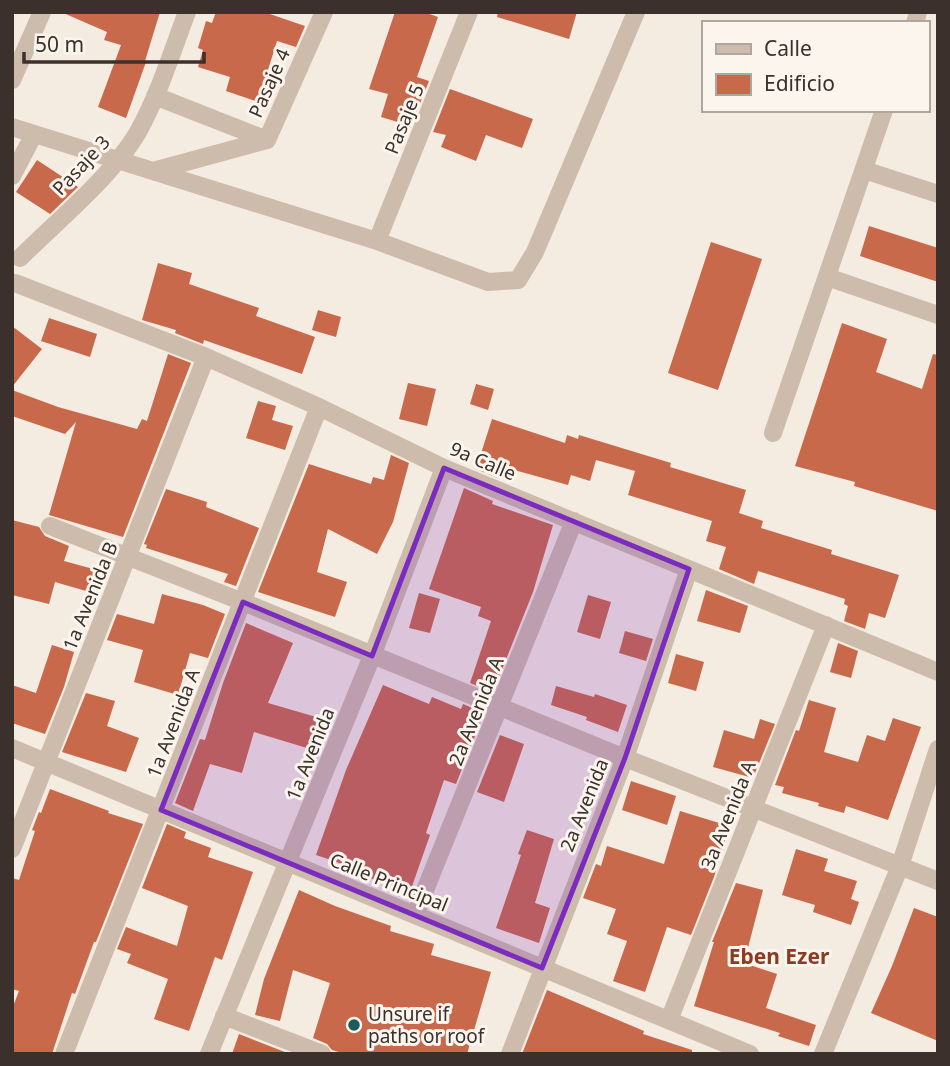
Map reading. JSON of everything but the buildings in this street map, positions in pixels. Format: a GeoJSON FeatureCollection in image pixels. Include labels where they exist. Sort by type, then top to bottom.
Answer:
{"type":"FeatureCollection","features":[{"type":"Feature","properties":{"kind":"street"},"geometry":{"type":"LineString","coordinates":[[12,80],[42,12]]}},
{"type":"Feature","properties":{"kind":"street","name":"Pasaje 3"},"geometry":{"type":"LineString","coordinates":[[16,270],[117,161],[137,133],[155,96],[187,12]]}},
{"type":"Feature","properties":{"kind":"street","name":"Pasaje 4"},"geometry":{"type":"LineString","coordinates":[[153,171],[267,140],[324,12]]}},
{"type":"Feature","properties":{"kind":"street","name":"Pasaje 5"},"geometry":{"type":"LineString","coordinates":[[377,240],[469,12]]}},
{"type":"Feature","properties":{"kind":"street"},"geometry":{"type":"LineString","coordinates":[[12,127],[33,136],[377,240],[488,282],[518,280],[535,252],[636,12]]}},
{"type":"Feature","properties":{"kind":"street"},"geometry":{"type":"LineString","coordinates":[[155,96],[267,140]]}},
{"type":"Feature","properties":{"kind":"street"},"geometry":{"type":"LineString","coordinates":[[773,433],[883,112]]}},
{"type":"Feature","properties":{"kind":"street"},"geometry":{"type":"LineString","coordinates":[[12,176],[33,136]]}},
{"type":"Feature","properties":{"kind":"street"},"geometry":{"type":"LineString","coordinates":[[864,170],[938,194]]}},
{"type":"Feature","properties":{"kind":"street","name":"9a Calle"},"geometry":{"type":"LineString","coordinates":[[16,270],[319,407],[444,468],[938,671]]}},
{"type":"Feature","properties":{"kind":"street"},"geometry":{"type":"LineString","coordinates":[[827,277],[938,315]]}},
{"type":"Feature","properties":{"kind":"street","name":"1a Avenida B"},"geometry":{"type":"LineString","coordinates":[[12,849],[206,357]]}},
{"type":"Feature","properties":{"kind":"street","name":"1a Avenida A"},"geometry":{"type":"LineString","coordinates":[[64,1054],[319,407]]}},
{"type":"Feature","properties":{"kind":"street","name":"1a Avenida"},"geometry":{"type":"LineString","coordinates":[[209,1054],[372,656],[444,468]]}},
{"type":"Feature","properties":{"kind":"street","name":"2a Avenida A"},"geometry":{"type":"LineString","coordinates":[[415,915],[574,522]]}},
{"type":"Feature","properties":{"kind":"street"},"geometry":{"type":"LineString","coordinates":[[50,526],[938,881]]}},
{"type":"Feature","properties":{"kind":"street","name":"2a Avenida"},"geometry":{"type":"LineString","coordinates":[[510,1054],[625,758],[689,569]]}},
{"type":"Feature","properties":{"kind":"street","name":"3a Avenida A"},"geometry":{"type":"LineString","coordinates":[[669,1020],[825,625]]}},
{"type":"Feature","properties":{"kind":"street","name":"Calle Principal"},"geometry":{"type":"LineString","coordinates":[[12,748],[750,1054]]}},
{"type":"Feature","properties":{"kind":"street"},"geometry":{"type":"LineString","coordinates":[[823,1054],[900,866],[938,749]]}},
{"type":"Feature","properties":{"kind":"street"},"geometry":{"type":"LineString","coordinates":[[224,1016],[322,1054]]}},
{"type":"Feature","properties":{"kind":"highlighted area"},"geometry":{"type":"Polygon","coordinates":[[[444,468],[689,569],[625,758],[542,968],[161,810],[243,602],[372,656],[444,468]]]}},
{"type":"Feature","properties":{"kind":"place","name":"Unsure if paths or roof"},"geometry":{"type":"Point","coordinates":[354,1025]}},
{"type":"Feature","properties":{"kind":"district","name":"Eben Ezer"},"geometry":{"type":"Point","coordinates":[779,956]}}]}
